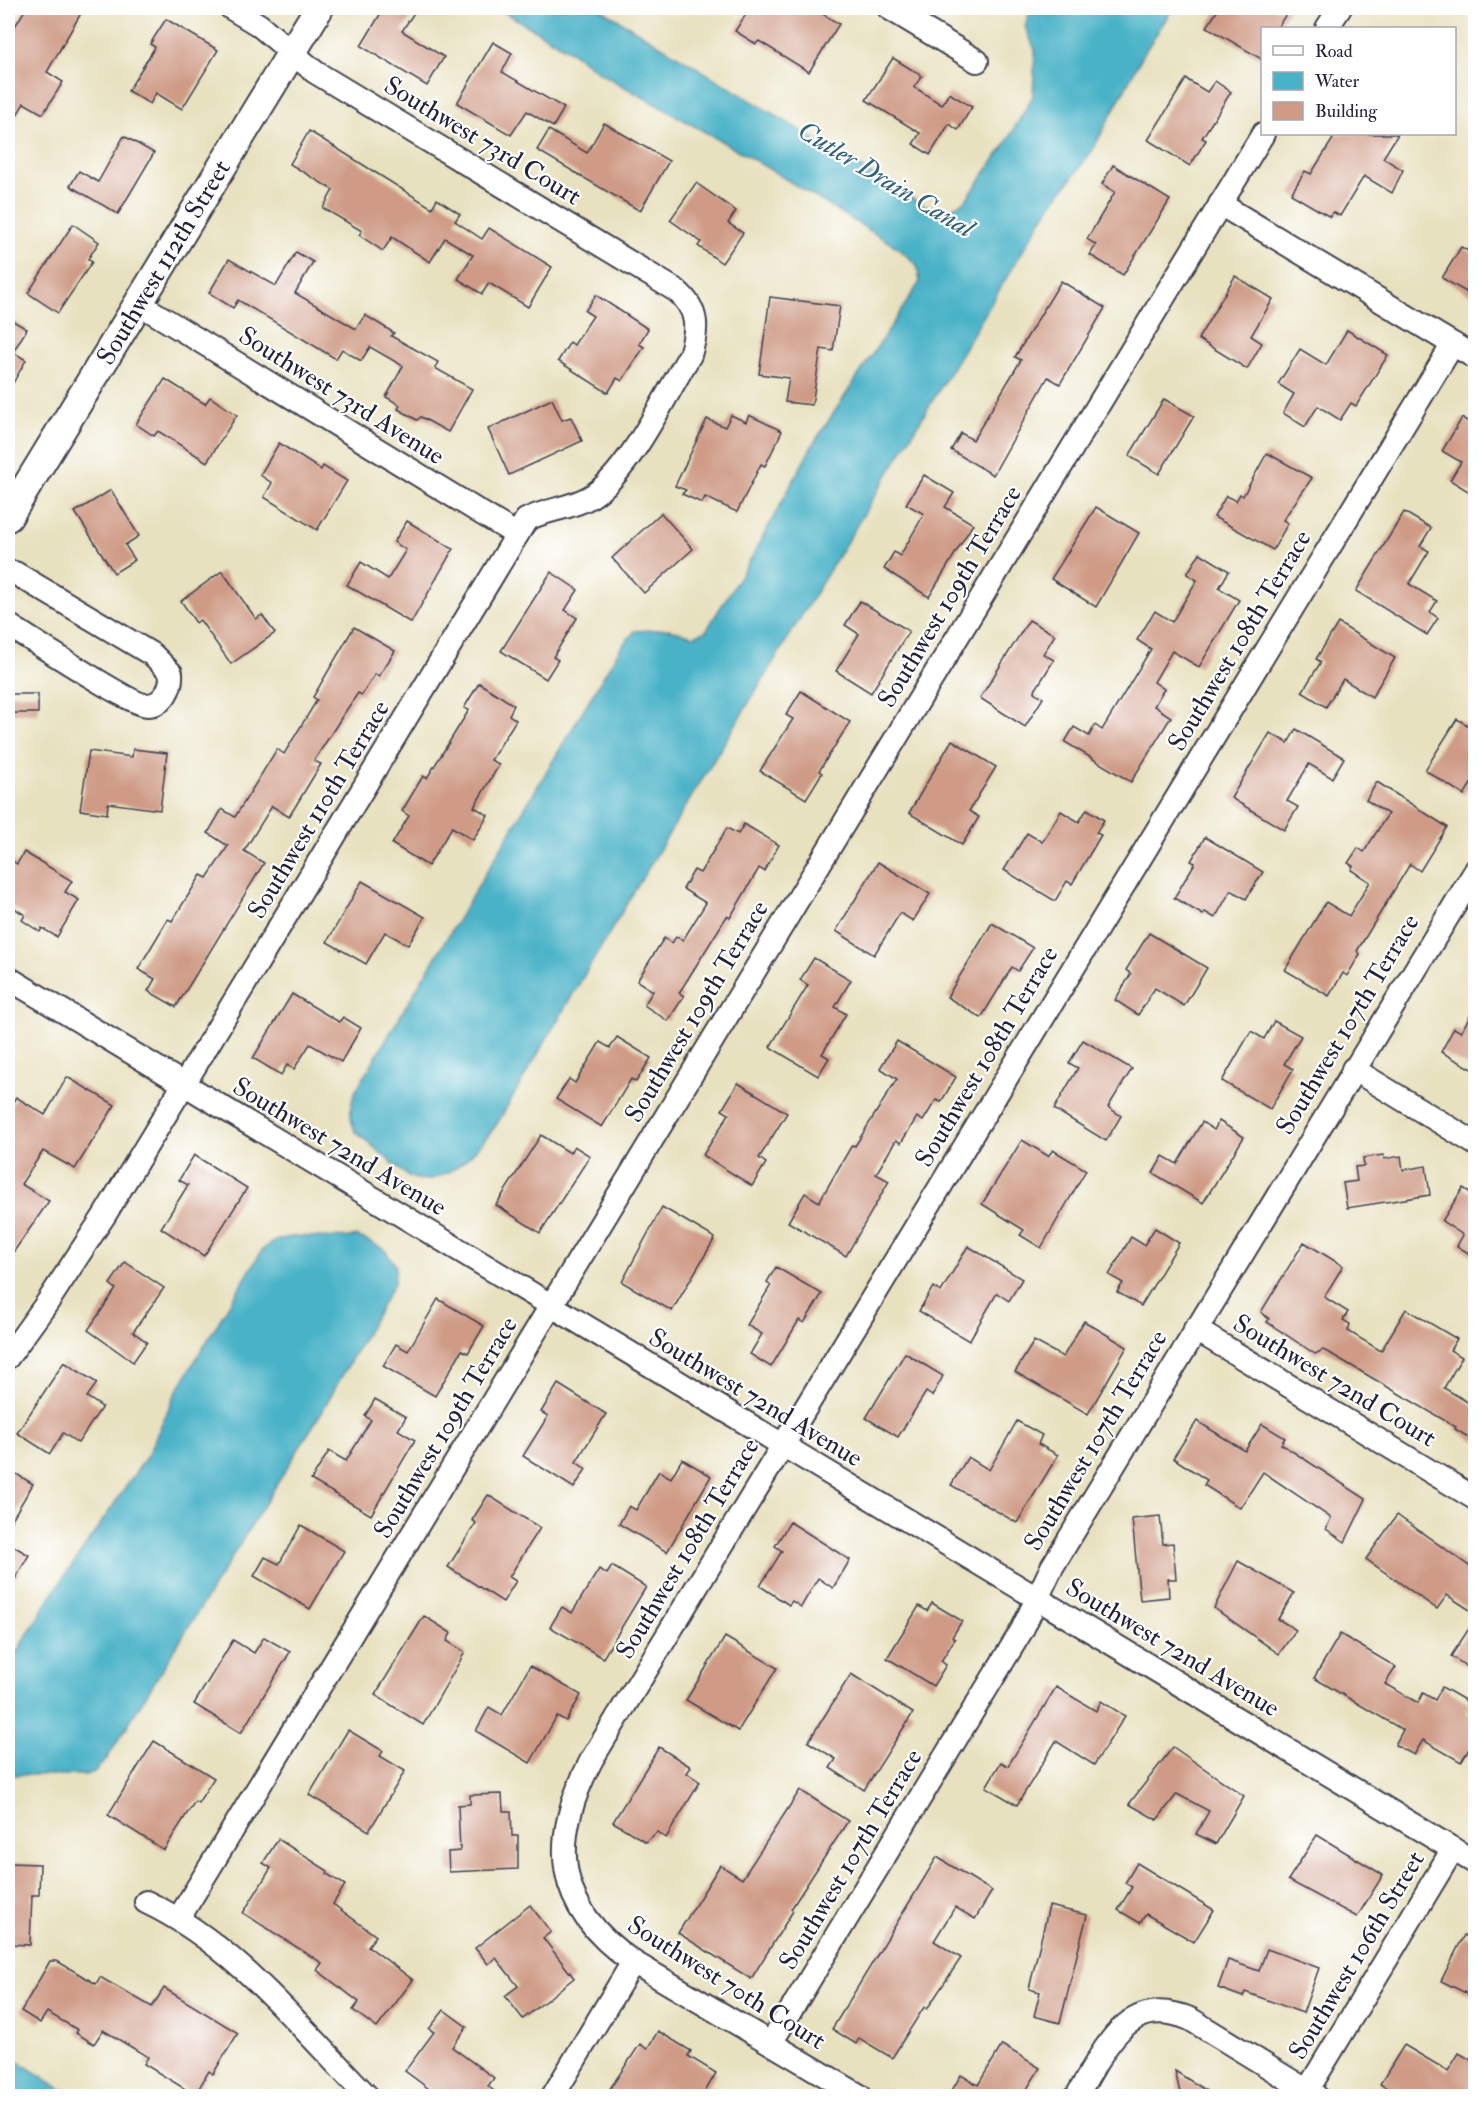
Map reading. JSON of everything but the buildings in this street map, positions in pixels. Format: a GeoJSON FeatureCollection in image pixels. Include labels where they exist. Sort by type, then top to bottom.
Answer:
{"type":"FeatureCollection","features":[{"type":"Feature","properties":{"kind":"main road","name":"Southwest 112th Street"},"geometry":{"type":"LineString","coordinates":[[8,517],[319,8]]}},
{"type":"Feature","properties":{"kind":"street","name":"Southwest 73rd Court"},"geometry":{"type":"LineString","coordinates":[[231,8],[259,25],[315,72],[677,291],[694,311],[697,325]]}},
{"type":"Feature","properties":{"kind":"street"},"geometry":{"type":"LineString","coordinates":[[889,8],[977,61]]}},
{"type":"Feature","properties":{"kind":"street"},"geometry":{"type":"LineString","coordinates":[[1328,27],[1340,8]]}},
{"type":"Feature","properties":{"kind":"street","name":"Southwest 109th Terrace"},"geometry":{"type":"LineString","coordinates":[[179,1918],[1262,135]]}},
{"type":"Feature","properties":{"kind":"street"},"geometry":{"type":"LineString","coordinates":[[1220,204],[1476,358]]}},
{"type":"Feature","properties":{"kind":"street","name":"Southwest 73rd Avenue"},"geometry":{"type":"LineString","coordinates":[[138,303],[517,535]]}},
{"type":"Feature","properties":{"kind":"street","name":"Southwest 110th Terrace"},"geometry":{"type":"LineString","coordinates":[[8,1357],[99,1225],[526,520],[537,514],[588,498],[614,476],[690,355],[697,325]]}},
{"type":"Feature","properties":{"kind":"street","name":"Southwest 108th Terrace"},"geometry":{"type":"LineString","coordinates":[[572,1799],[592,1759],[1453,344]]}},
{"type":"Feature","properties":{"kind":"street"},"geometry":{"type":"LineString","coordinates":[[8,574],[15,573],[153,655],[171,673],[172,685],[165,696],[146,706],[8,625]]}},
{"type":"Feature","properties":{"kind":"street","name":"Southwest 107th Terrace"},"geometry":{"type":"LineString","coordinates":[[771,2043],[1022,1630],[1052,1567],[1195,1329],[1476,870]]}},
{"type":"Feature","properties":{"kind":"street","name":"Southwest 72nd Avenue"},"geometry":{"type":"LineString","coordinates":[[8,978],[782,1447],[1476,1863]]}},
{"type":"Feature","properties":{"kind":"street"},"geometry":{"type":"LineString","coordinates":[[1353,1069],[1476,1144]]}},
{"type":"Feature","properties":{"kind":"street","name":"Southwest 72nd Court"},"geometry":{"type":"LineString","coordinates":[[1195,1329],[1476,1499]]}},
{"type":"Feature","properties":{"kind":"street","name":"Southwest 70th Court"},"geometry":{"type":"LineString","coordinates":[[572,1799],[566,1821],[564,1848],[566,1872],[586,1919],[600,1936],[633,1962],[860,2097]]}},
{"type":"Feature","properties":{"kind":"street","name":"Southwest 106th Street"},"geometry":{"type":"LineString","coordinates":[[1311,2094],[1453,1849]]}},
{"type":"Feature","properties":{"kind":"street"},"geometry":{"type":"LineString","coordinates":[[146,1902],[179,1918],[260,1985],[367,2097]]}},
{"type":"Feature","properties":{"kind":"street"},"geometry":{"type":"LineString","coordinates":[[553,2097],[633,1962]]}},
{"type":"Feature","properties":{"kind":"street"},"geometry":{"type":"LineString","coordinates":[[1077,2097],[1116,2034],[1141,2014],[1157,2010],[1175,2013],[1190,2019],[1311,2094]]}},
{"type":"Feature","properties":{"kind":"water"},"geometry":{"type":"Polygon","coordinates":[[[497,8],[599,8],[923,205],[945,211],[965,201],[1003,148],[1033,96],[1035,50],[1025,27],[1031,8],[1173,8],[1144,53],[1092,151],[1044,215],[632,896],[497,1124],[469,1157],[457,1167],[431,1179],[418,1179],[405,1174],[355,1131],[351,1121],[351,1110],[356,1090],[621,647],[635,631],[669,629],[694,636],[706,631],[752,557],[812,446],[920,282],[917,265],[897,247],[746,155],[600,73],[572,52],[497,8]]]}},
{"type":"Feature","properties":{"kind":"water"},"geometry":{"type":"Polygon","coordinates":[[[357,1236],[384,1249],[396,1266],[394,1284],[321,1413],[106,1760],[94,1772],[86,1775],[8,1775],[8,1666],[51,1596],[147,1456],[176,1392],[261,1252],[270,1244],[293,1237],[345,1238],[357,1236]]]}},
{"type":"Feature","properties":{"kind":"water"},"geometry":{"type":"Polygon","coordinates":[[[8,2055],[72,2096],[16,2096],[8,2092],[8,2055]]]}},
{"type":"Feature","properties":{"kind":"water label","name":"Cutler Drain Canal"},"geometry":{"type":"Point","coordinates":[886,179]}}]}
